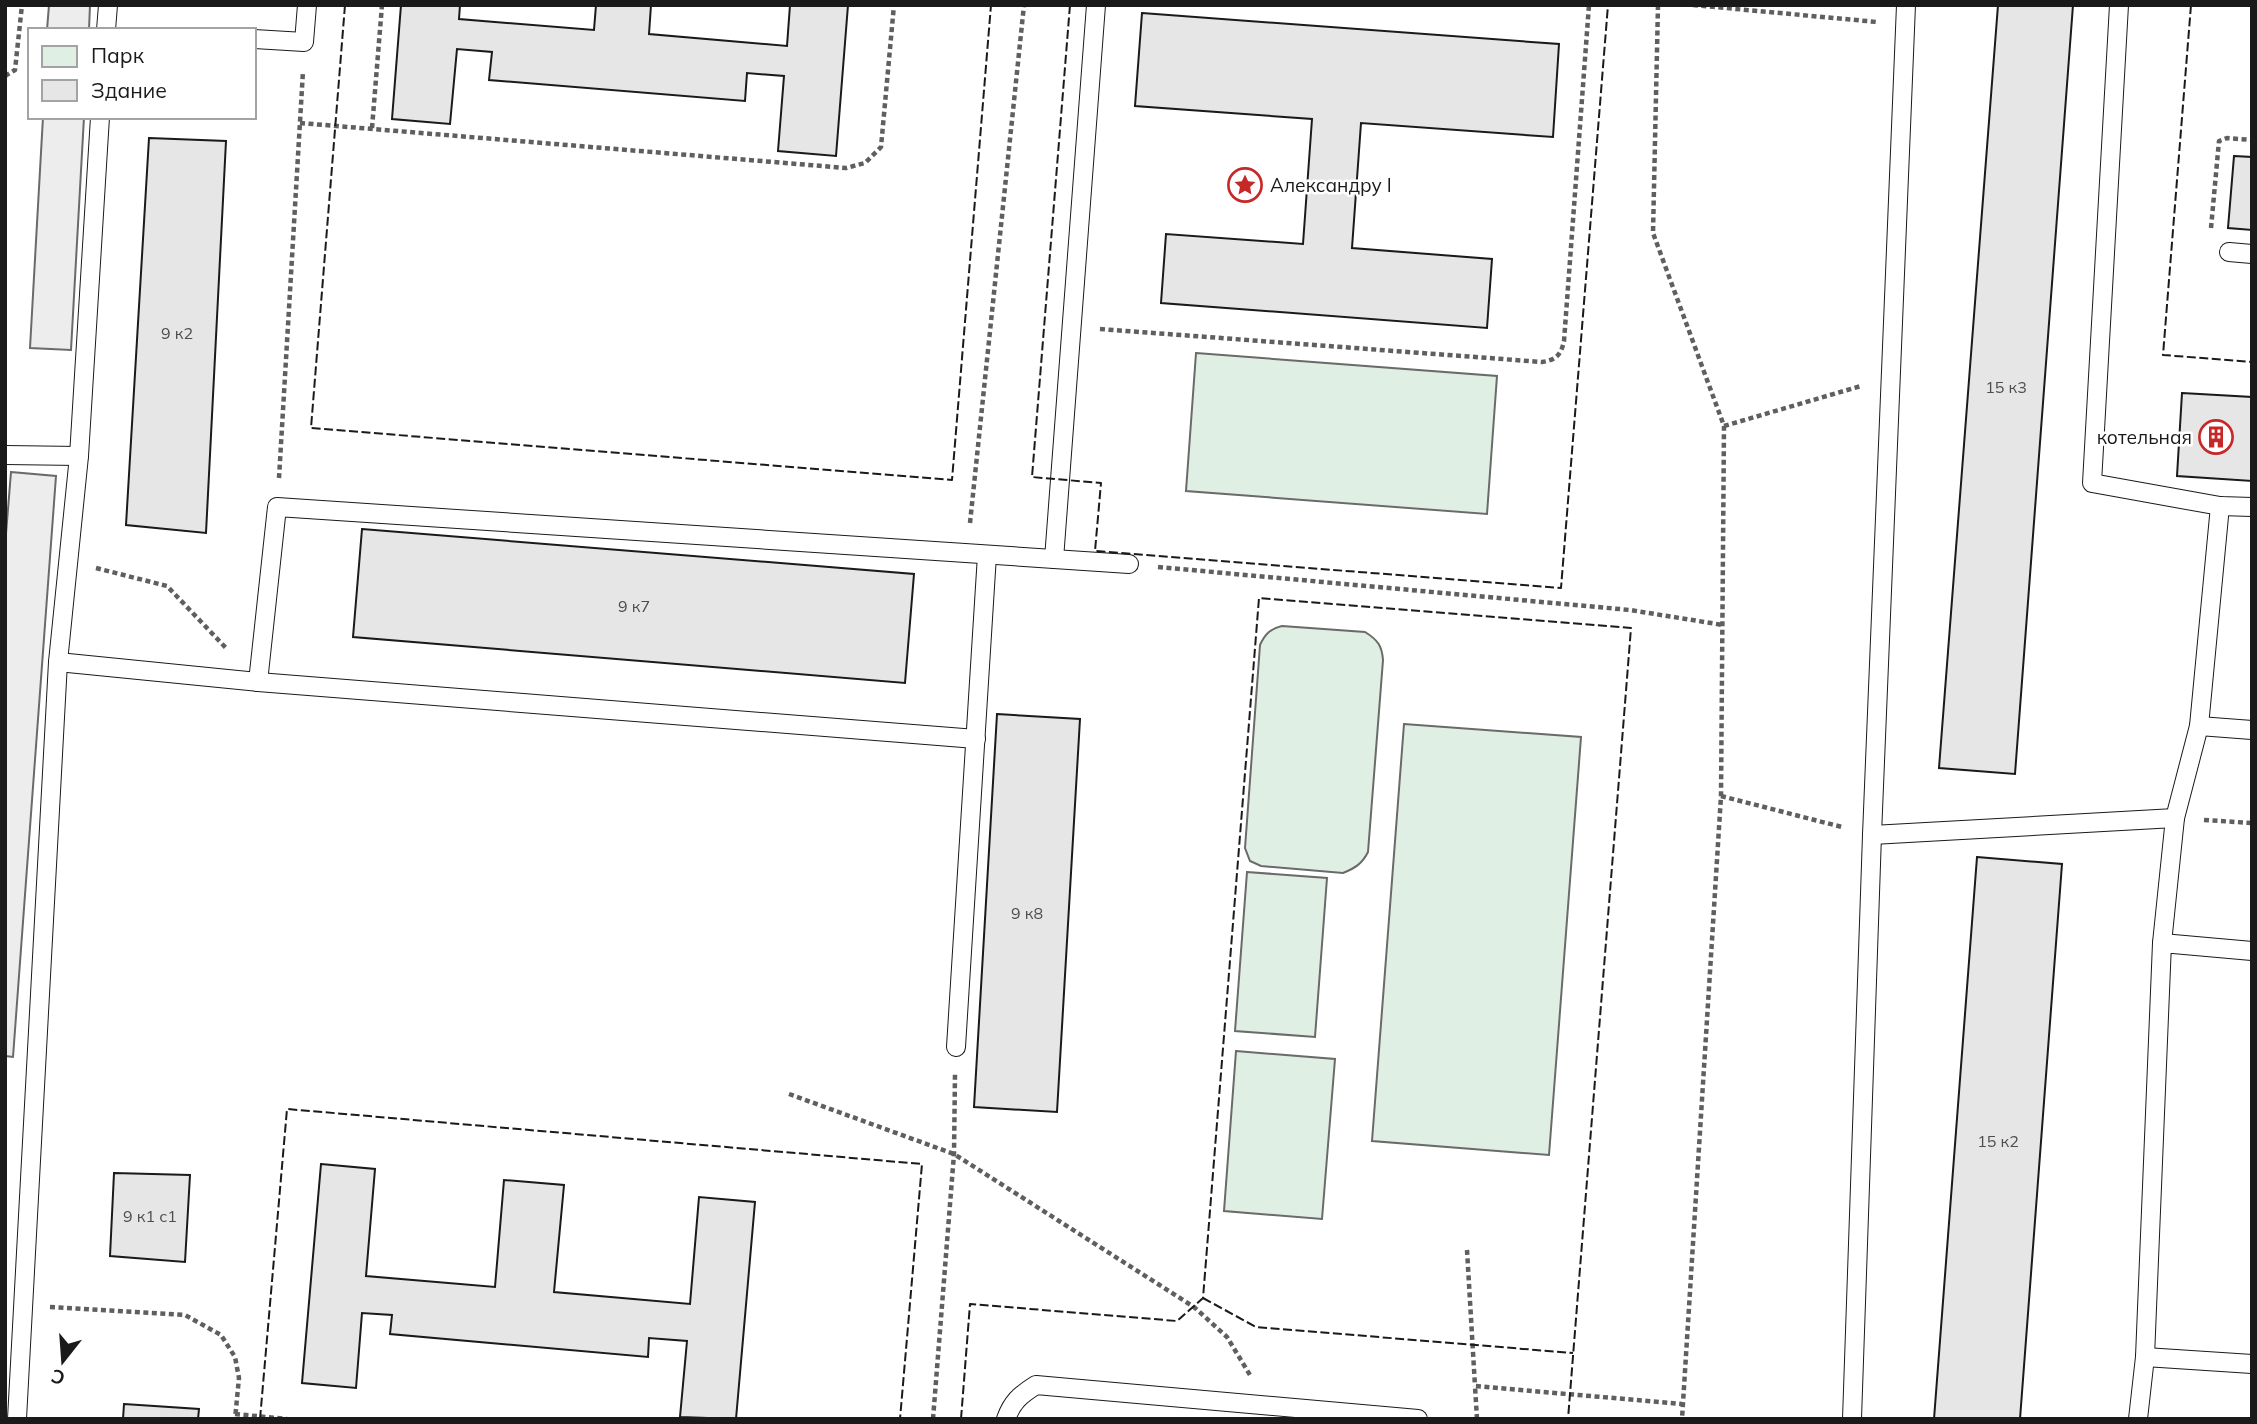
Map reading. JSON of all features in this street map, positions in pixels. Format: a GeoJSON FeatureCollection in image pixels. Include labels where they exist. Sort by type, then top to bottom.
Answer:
{"type":"FeatureCollection","features":[{"type":"Feature","properties":{"kind":"lane"},"geometry":{"type":"LineString","coordinates":[[106,28],[108,5]]}},
{"type":"Feature","properties":{"kind":"lane"},"geometry":{"type":"LineString","coordinates":[[256,39],[304,42],[306,5]]}},
{"type":"Feature","properties":{"kind":"lane"},"geometry":{"type":"LineString","coordinates":[[1055,559],[1096,5]]}},
{"type":"Feature","properties":{"kind":"lane"},"geometry":{"type":"LineString","coordinates":[[1852,1419],[1872,835],[1906,5]]}},
{"type":"Feature","properties":{"kind":"lane"},"geometry":{"type":"LineString","coordinates":[[2119,5],[2092,484],[2220,506],[2252,507]]}},
{"type":"Feature","properties":{"kind":"lane"},"geometry":{"type":"LineString","coordinates":[[17,1419],[58,662],[79,456],[100,119]]}},
{"type":"Feature","properties":{"kind":"lane"},"geometry":{"type":"LineString","coordinates":[[2229,252],[2252,254]]}},
{"type":"Feature","properties":{"kind":"lane"},"geometry":{"type":"LineString","coordinates":[[5,455],[79,456]]}},
{"type":"Feature","properties":{"kind":"lane"},"geometry":{"type":"LineString","coordinates":[[2138,1419],[2145,1357],[2162,943],[2175,818],[2199,726],[2220,506]]}},
{"type":"Feature","properties":{"kind":"lane"},"geometry":{"type":"LineString","coordinates":[[258,682],[277,508],[1129,564]]}},
{"type":"Feature","properties":{"kind":"lane"},"geometry":{"type":"LineString","coordinates":[[956,1047],[987,555]]}},
{"type":"Feature","properties":{"kind":"lane"},"geometry":{"type":"LineString","coordinates":[[58,662],[258,682],[976,739]]}},
{"type":"Feature","properties":{"kind":"lane"},"geometry":{"type":"LineString","coordinates":[[2199,726],[2252,730]]}},
{"type":"Feature","properties":{"kind":"lane"},"geometry":{"type":"LineString","coordinates":[[1872,835],[2175,818]]}},
{"type":"Feature","properties":{"kind":"lane"},"geometry":{"type":"LineString","coordinates":[[2162,943],[2252,951]]}},
{"type":"Feature","properties":{"kind":"lane"},"geometry":{"type":"LineString","coordinates":[[2145,1357],[2252,1364]]}},
{"type":"Feature","properties":{"kind":"lane"},"geometry":{"type":"LineString","coordinates":[[1006,1419],[1011,1405],[1035,1385],[1418,1419]]}},
{"type":"Feature","properties":{"kind":"path"},"geometry":{"type":"LineString","coordinates":[[5,76],[15,70],[22,5]]}},
{"type":"Feature","properties":{"kind":"path"},"geometry":{"type":"LineString","coordinates":[[372,128],[382,5]]}},
{"type":"Feature","properties":{"kind":"path"},"geometry":{"type":"LineString","coordinates":[[300,123],[846,168],[865,163],[881,147],[894,5]]}},
{"type":"Feature","properties":{"kind":"path"},"geometry":{"type":"LineString","coordinates":[[967,553],[1024,5]]}},
{"type":"Feature","properties":{"kind":"path"},"geometry":{"type":"LineString","coordinates":[[1072,327],[1553,361],[1562,353],[1564,341],[1589,5]]}},
{"type":"Feature","properties":{"kind":"path"},"geometry":{"type":"LineString","coordinates":[[1658,5],[1654,233],[1724,425],[1721,796],[1682,1419]]}},
{"type":"Feature","properties":{"kind":"path"},"geometry":{"type":"LineString","coordinates":[[1693,5],[1905,25]]}},
{"type":"Feature","properties":{"kind":"path"},"geometry":{"type":"LineString","coordinates":[[277,508],[304,42]]}},
{"type":"Feature","properties":{"kind":"path"},"geometry":{"type":"LineString","coordinates":[[2229,252],[2220,252],[2212,244],[2218,145],[2222,138],[2252,140]]}},
{"type":"Feature","properties":{"kind":"path"},"geometry":{"type":"LineString","coordinates":[[1724,425],[1892,377]]}},
{"type":"Feature","properties":{"kind":"path"},"geometry":{"type":"LineString","coordinates":[[68,562],[167,586],[258,682]]}},
{"type":"Feature","properties":{"kind":"path"},"geometry":{"type":"LineString","coordinates":[[1129,564],[1630,610],[1723,625]]}},
{"type":"Feature","properties":{"kind":"path"},"geometry":{"type":"LineString","coordinates":[[1721,796],[1872,835]]}},
{"type":"Feature","properties":{"kind":"path"},"geometry":{"type":"LineString","coordinates":[[2175,818],[2252,823]]}},
{"type":"Feature","properties":{"kind":"path"},"geometry":{"type":"LineString","coordinates":[[933,1419],[954,1154],[956,1047]]}},
{"type":"Feature","properties":{"kind":"path"},"geometry":{"type":"LineString","coordinates":[[789,1094],[954,1154],[1194,1307],[1227,1337],[1270,1406]]}},
{"type":"Feature","properties":{"kind":"path"},"geometry":{"type":"LineString","coordinates":[[1467,1250],[1476,1419]]}},
{"type":"Feature","properties":{"kind":"path"},"geometry":{"type":"LineString","coordinates":[[24,1306],[185,1315],[221,1335],[235,1357],[239,1378],[235,1416],[287,1419]]}},
{"type":"Feature","properties":{"kind":"path"},"geometry":{"type":"LineString","coordinates":[[1475,1386],[1682,1404]]}},
{"type":"Feature","properties":{"kind":"green space"},"geometry":{"type":"Polygon","coordinates":[[[1196,353],[1497,376],[1487,514],[1186,491],[1196,353]]]}},
{"type":"Feature","properties":{"kind":"green space"},"geometry":{"type":"Polygon","coordinates":[[[1282,626],[1365,632],[1376,641],[1382,651],[1368,852],[1358,865],[1343,873],[1261,866],[1250,861],[1245,848],[1260,645],[1268,632],[1282,626]]]}},
{"type":"Feature","properties":{"kind":"green space"},"geometry":{"type":"Polygon","coordinates":[[[1404,724],[1581,737],[1549,1155],[1372,1141],[1404,724]]]}},
{"type":"Feature","properties":{"kind":"green space"},"geometry":{"type":"Polygon","coordinates":[[[1247,872],[1327,878],[1315,1037],[1235,1031],[1247,872]]]}},
{"type":"Feature","properties":{"kind":"green space"},"geometry":{"type":"Polygon","coordinates":[[[1236,1051],[1335,1059],[1322,1219],[1224,1211],[1236,1051]]]}},
{"type":"Feature","properties":{"kind":"shaded area"},"geometry":{"type":"Polygon","coordinates":[[[49,5],[90,5],[89,28],[47,28],[49,5]]]}},
{"type":"Feature","properties":{"kind":"shaded area"},"geometry":{"type":"Polygon","coordinates":[[[43,119],[84,119],[71,350],[30,348],[43,119]]]}},
{"type":"Feature","properties":{"kind":"shaded area"},"geometry":{"type":"Polygon","coordinates":[[[11,472],[56,476],[13,1057],[5,1056],[5,546],[11,472]]]}},
{"type":"Feature","properties":{"kind":"building"},"geometry":{"type":"Polygon","coordinates":[[[401,5],[460,5],[459,19],[594,30],[596,5],[651,5],[649,34],[787,46],[790,5],[848,5],[836,156],[778,151],[784,76],[747,73],[745,101],[489,80],[492,52],[457,49],[450,124],[392,119],[401,5]]]}},
{"type":"Feature","properties":{"kind":"building"},"geometry":{"type":"Polygon","coordinates":[[[1998,5],[2073,5],[2015,774],[1939,768],[1998,5]]]}},
{"type":"Feature","properties":{"kind":"building"},"geometry":{"type":"Polygon","coordinates":[[[1142,13],[1559,44],[1553,137],[1361,123],[1352,248],[1492,259],[1487,328],[1161,303],[1166,234],[1303,244],[1312,119],[1135,106],[1142,13]]]}},
{"type":"Feature","properties":{"kind":"building"},"geometry":{"type":"Polygon","coordinates":[[[149,138],[226,141],[206,533],[126,525],[149,138]]]}},
{"type":"Feature","properties":{"kind":"building"},"geometry":{"type":"Polygon","coordinates":[[[2234,156],[2252,157],[2252,230],[2228,228],[2234,156]]]}},
{"type":"Feature","properties":{"kind":"building","name":"котельная"},"geometry":{"type":"Polygon","coordinates":[[[2182,393],[2252,397],[2252,481],[2177,476],[2182,393]]]}},
{"type":"Feature","properties":{"kind":"building"},"geometry":{"type":"Polygon","coordinates":[[[362,529],[914,574],[905,683],[353,637],[362,529]]]}},
{"type":"Feature","properties":{"kind":"building"},"geometry":{"type":"Polygon","coordinates":[[[997,714],[1080,719],[1057,1112],[974,1107],[997,714]]]}},
{"type":"Feature","properties":{"kind":"building"},"geometry":{"type":"Polygon","coordinates":[[[1977,857],[2062,864],[2020,1419],[1934,1419],[1977,857]]]}},
{"type":"Feature","properties":{"kind":"building"},"geometry":{"type":"Polygon","coordinates":[[[321,1164],[375,1169],[366,1276],[495,1287],[504,1180],[564,1185],[554,1292],[690,1304],[699,1197],[755,1202],[736,1419],[680,1417],[687,1341],[649,1338],[648,1357],[390,1334],[392,1315],[362,1313],[356,1388],[302,1383],[321,1164]]]}},
{"type":"Feature","properties":{"kind":"building"},"geometry":{"type":"Polygon","coordinates":[[[114,1173],[190,1175],[185,1262],[110,1256],[114,1173]]]}},
{"type":"Feature","properties":{"kind":"building"},"geometry":{"type":"Polygon","coordinates":[[[124,1404],[199,1409],[198,1419],[123,1419],[124,1404]]]}},
{"type":"Feature","properties":{"kind":"fence"},"geometry":{"type":"LineString","coordinates":[[345,5],[311,428],[952,480],[991,5]]}},
{"type":"Feature","properties":{"kind":"fence"},"geometry":{"type":"LineString","coordinates":[[1070,5],[1032,477],[1101,483],[1095,551],[1561,588],[1608,5]]}},
{"type":"Feature","properties":{"kind":"fence"},"geometry":{"type":"LineString","coordinates":[[2191,5],[2163,355],[2252,362]]}},
{"type":"Feature","properties":{"kind":"fence"},"geometry":{"type":"LineString","coordinates":[[961,1419],[970,1304],[1177,1321],[1203,1298],[1259,598],[1631,628],[1568,1419]]}},
{"type":"Feature","properties":{"kind":"fence"},"geometry":{"type":"LineString","coordinates":[[260,1419],[287,1109],[922,1164],[900,1419]]}},
{"type":"Feature","properties":{"kind":"fence"},"geometry":{"type":"LineString","coordinates":[[1203,1298],[1256,1327],[1573,1353]]}},
{"type":"Feature","properties":{"kind":"place","name":"Александру I"},"geometry":{"type":"Point","coordinates":[1245,185]}},
{"type":"Feature","properties":{"kind":"place","name":"котельная"},"geometry":{"type":"Point","coordinates":[2216,437]}}]}
